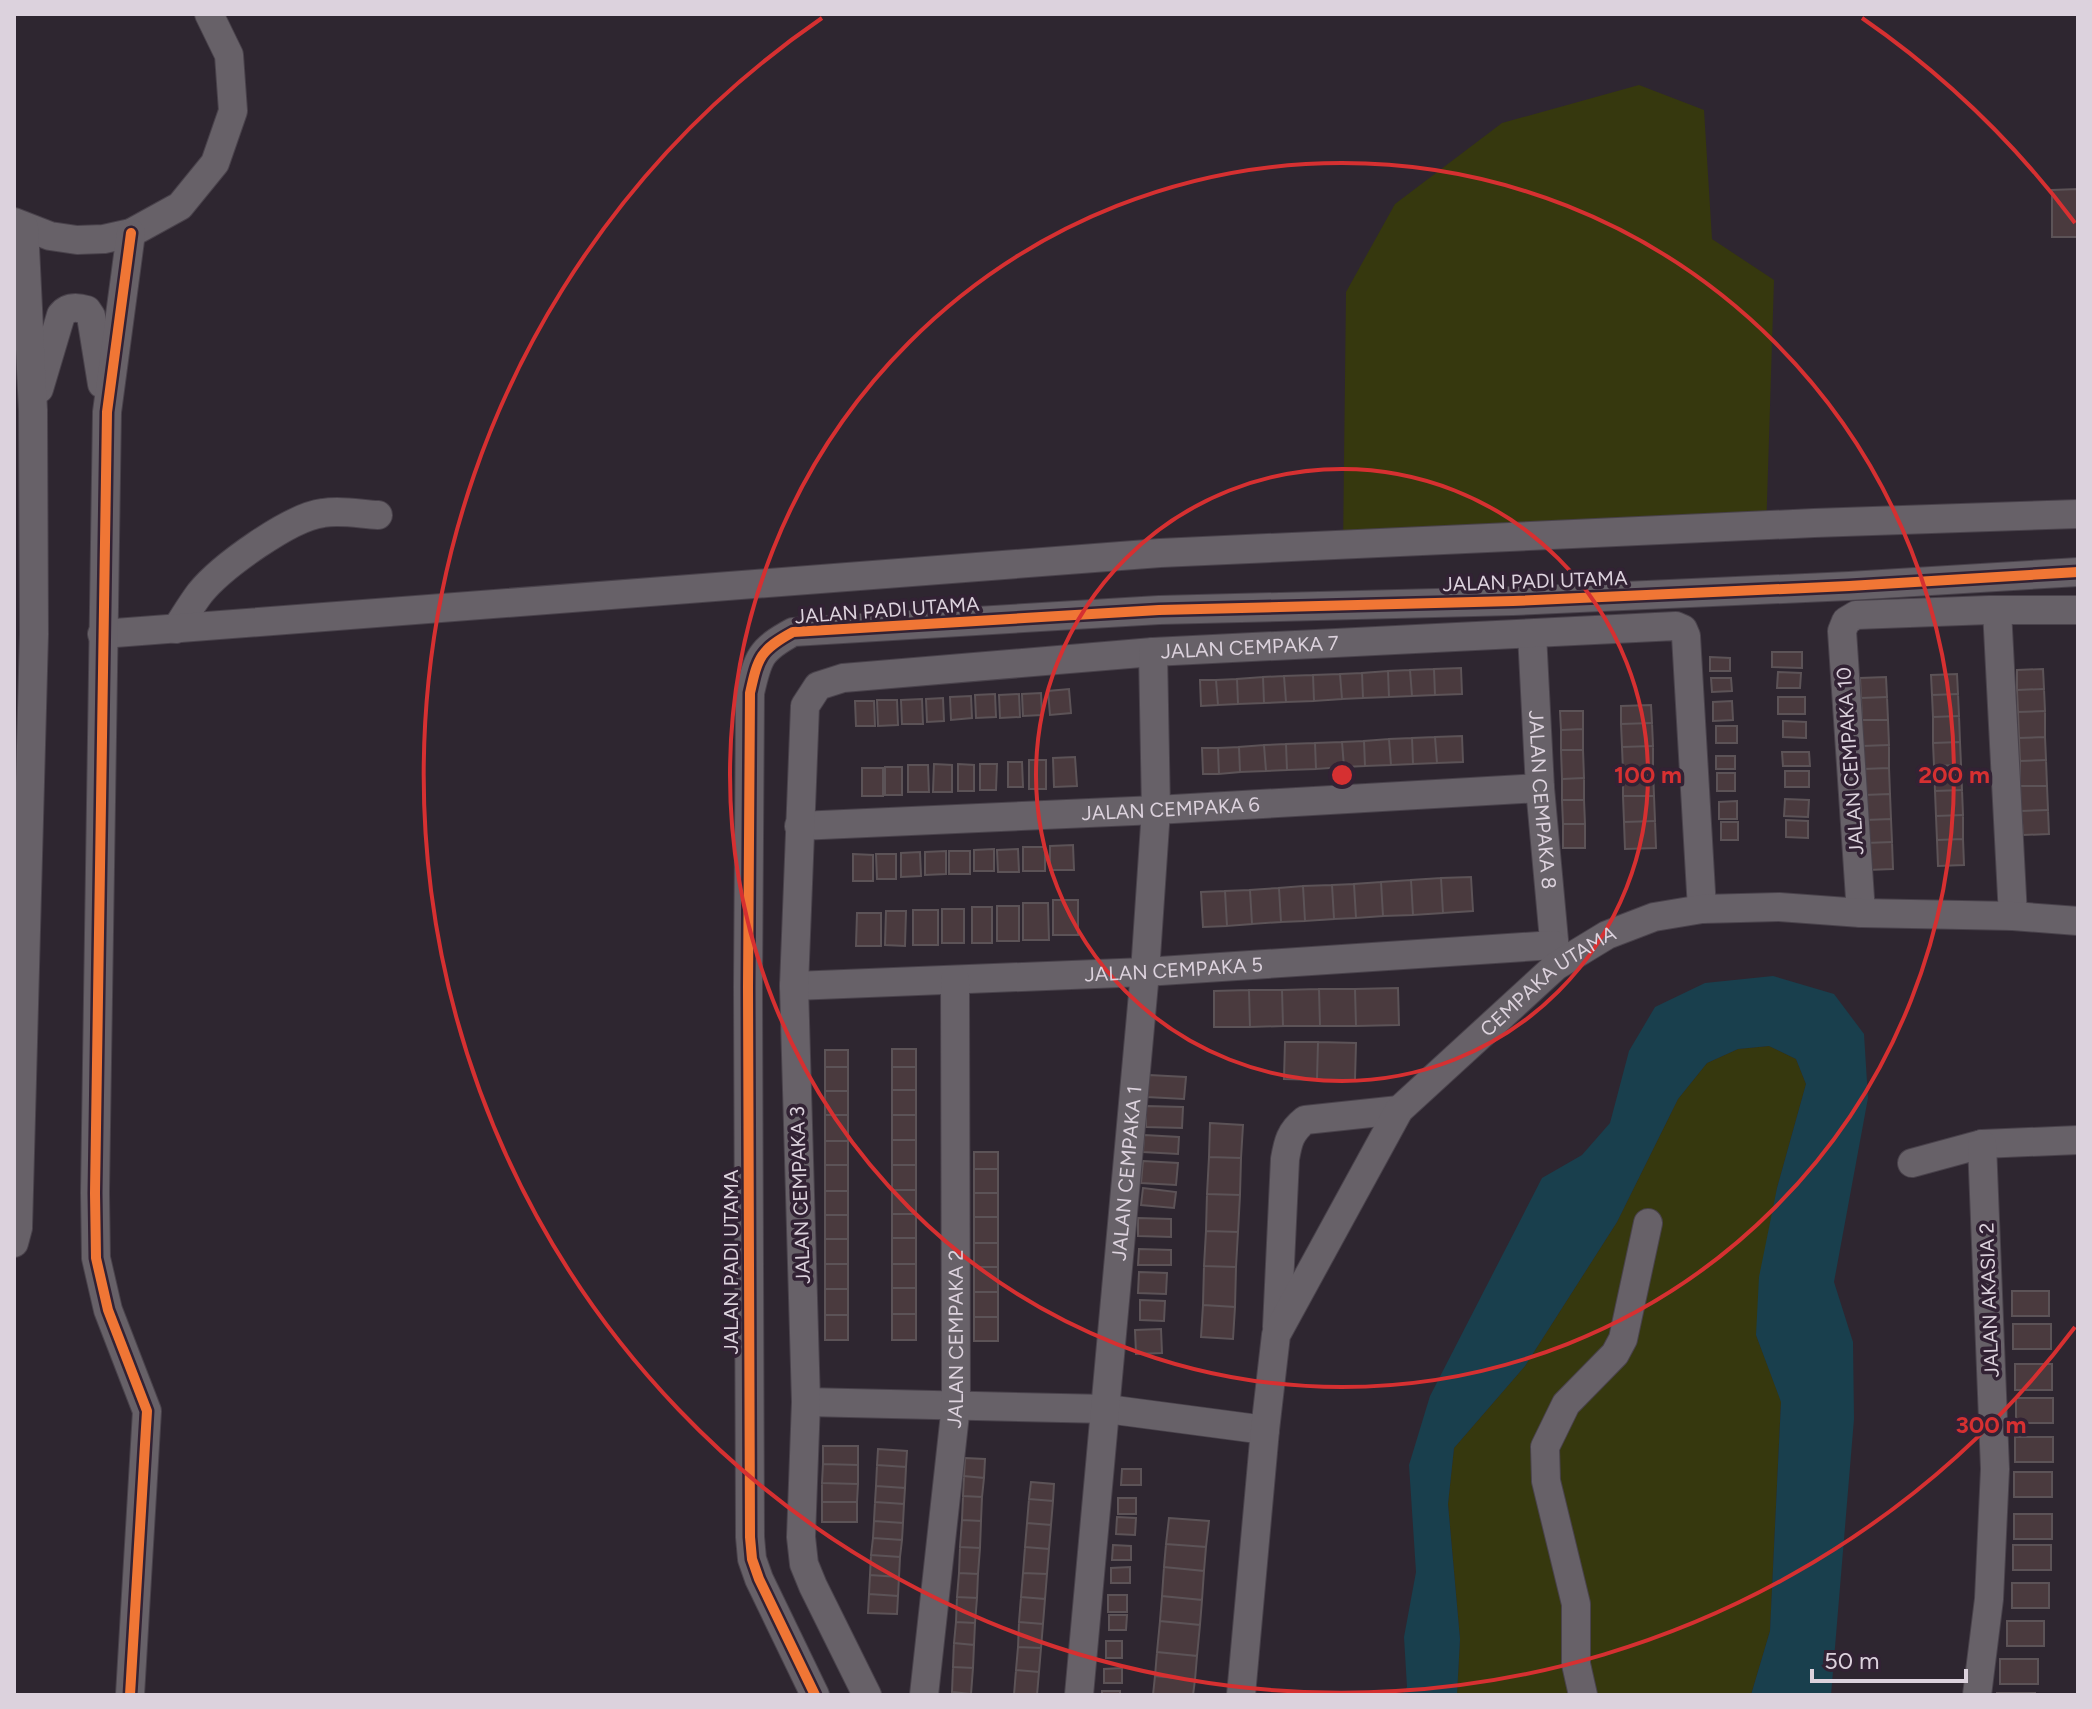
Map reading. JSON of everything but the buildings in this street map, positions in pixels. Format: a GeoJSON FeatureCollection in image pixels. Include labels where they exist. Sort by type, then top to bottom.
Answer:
{"type":"FeatureCollection","features":[{"type":"Feature","properties":{"kind":"street"},"geometry":{"type":"LineString","coordinates":[[14,1243],[18,1228],[24,635],[24,401],[19,225],[50,236],[77,240],[104,239],[131,233],[180,206],[215,163],[233,111],[229,55],[209,14]]}},
{"type":"Feature","properties":{"kind":"street"},"geometry":{"type":"LineString","coordinates":[[130,1695],[147,1411],[108,1310],[96,1258],[107,412],[131,233]]}},
{"type":"Feature","properties":{"kind":"street"},"geometry":{"type":"LineString","coordinates":[[24,401],[61,315],[65,310],[79,308],[91,316],[107,412]]}},
{"type":"Feature","properties":{"kind":"street"},"geometry":{"type":"LineString","coordinates":[[176,629],[214,578],[291,524],[306,516],[322,513],[378,515]]}},
{"type":"Feature","properties":{"kind":"street"},"geometry":{"type":"LineString","coordinates":[[102,634],[1160,553],[2078,514]]}},
{"type":"Feature","properties":{"kind":"street","name":"JALAN PADI UTAMA"},"geometry":{"type":"LineString","coordinates":[[815,1695],[759,1579],[752,1559],[750,1537],[750,693],[756,663],[770,645],[793,632],[1143,611],[1528,600],[2078,572]]}},
{"type":"Feature","properties":{"kind":"street"},"geometry":{"type":"LineString","coordinates":[[2013,916],[1997,610],[2078,610]]}},
{"type":"Feature","properties":{"kind":"street","name":"JALAN CEMPAKA 10"},"geometry":{"type":"LineString","coordinates":[[1861,913],[1842,631],[1846,621],[1856,615],[1997,610]]}},
{"type":"Feature","properties":{"kind":"street","name":"JALAN CEMPAKA 7"},"geometry":{"type":"LineString","coordinates":[[818,686],[843,678],[1153,652],[1676,626],[1683,629],[1686,636],[1702,909]]}},
{"type":"Feature","properties":{"kind":"street","name":"JALAN CEMPAKA 8"},"geometry":{"type":"LineString","coordinates":[[1532,634],[1540,788],[1555,956]]}},
{"type":"Feature","properties":{"kind":"street","name":"JALAN CEMPAKA 1"},"geometry":{"type":"LineString","coordinates":[[1079,1695],[1145,972],[1156,810],[1153,652]]}},
{"type":"Feature","properties":{"kind":"street","name":"JALAN CEMPAKA 3"},"geometry":{"type":"LineString","coordinates":[[818,686],[805,706],[794,986],[806,1402],[801,1537],[804,1564],[867,1695]]}},
{"type":"Feature","properties":{"kind":"street","name":"JALAN CEMPAKA 6"},"geometry":{"type":"LineString","coordinates":[[799,826],[1540,788]]}},
{"type":"Feature","properties":{"kind":"street","name":"CEMPAKA UTAMA"},"geometry":{"type":"LineString","coordinates":[[1241,1695],[1276,1335],[1399,1110],[1555,956],[1654,917],[1702,909],[1779,907],[2078,921]]}},
{"type":"Feature","properties":{"kind":"street","name":"JALAN CEMPAKA 5"},"geometry":{"type":"LineString","coordinates":[[794,986],[1555,956]]}},
{"type":"Feature","properties":{"kind":"street","name":"JALAN CEMPAKA 2"},"geometry":{"type":"LineString","coordinates":[[924,1695],[956,1405],[955,980]]}},
{"type":"Feature","properties":{"kind":"street"},"geometry":{"type":"LineString","coordinates":[[1276,1335],[1288,1138],[1305,1120],[1399,1110]]}},
{"type":"Feature","properties":{"kind":"street"},"geometry":{"type":"LineString","coordinates":[[1912,1163],[1982,1144],[2078,1140]]}},
{"type":"Feature","properties":{"kind":"street","name":"JALAN AKASIA 2"},"geometry":{"type":"LineString","coordinates":[[1977,1695],[1989,1599],[1995,1469],[1982,1144]]}},
{"type":"Feature","properties":{"kind":"street"},"geometry":{"type":"LineString","coordinates":[[1583,1695],[1576,1664],[1576,1604],[1546,1481],[1545,1447],[1566,1404],[1615,1354],[1623,1339],[1648,1223]]}},
{"type":"Feature","properties":{"kind":"street"},"geometry":{"type":"LineString","coordinates":[[806,1402],[1107,1409],[1265,1430]]}},
{"type":"Feature","properties":{"kind":"shaded area"},"geometry":{"type":"Polygon","coordinates":[[[1639,85],[1704,110],[1712,239],[1774,280],[1766,533],[1343,551],[1346,292],[1395,204],[1502,123],[1639,85]]]}},
{"type":"Feature","properties":{"kind":"shaded area"},"geometry":{"type":"Polygon","coordinates":[[[1769,1046],[1796,1059],[1806,1084],[1777,1188],[1756,1335],[1781,1401],[1770,1631],[1751,1695],[1457,1695],[1460,1639],[1448,1504],[1454,1448],[1525,1366],[1617,1222],[1678,1099],[1707,1063],[1738,1049],[1769,1046]]]}},
{"type":"Feature","properties":{"kind":"water"},"geometry":{"type":"Polygon","coordinates":[[[1773,976],[1834,994],[1864,1034],[1868,1098],[1834,1282],[1853,1342],[1854,1419],[1831,1695],[1751,1695],[1770,1631],[1781,1402],[1756,1335],[1759,1277],[1777,1188],[1806,1084],[1796,1059],[1769,1046],[1738,1049],[1707,1063],[1678,1099],[1617,1222],[1525,1366],[1454,1448],[1448,1504],[1460,1639],[1457,1695],[1402,1695],[1407,1687],[1404,1637],[1416,1572],[1409,1465],[1430,1396],[1542,1178],[1582,1155],[1610,1123],[1629,1051],[1655,1007],[1705,983],[1773,976]]]}},
{"type":"Feature","properties":{"kind":"cycle path"},"geometry":{"type":"LineString","coordinates":[[130,1695],[147,1411],[108,1310],[96,1258],[95,1193],[107,412],[131,233]]}},
{"type":"Feature","properties":{"kind":"cycle path"},"geometry":{"type":"LineString","coordinates":[[815,1695],[759,1579],[752,1559],[750,1537],[750,693],[758,663],[773,644],[793,632],[1159,610],[1513,601],[2078,572]]}}]}
